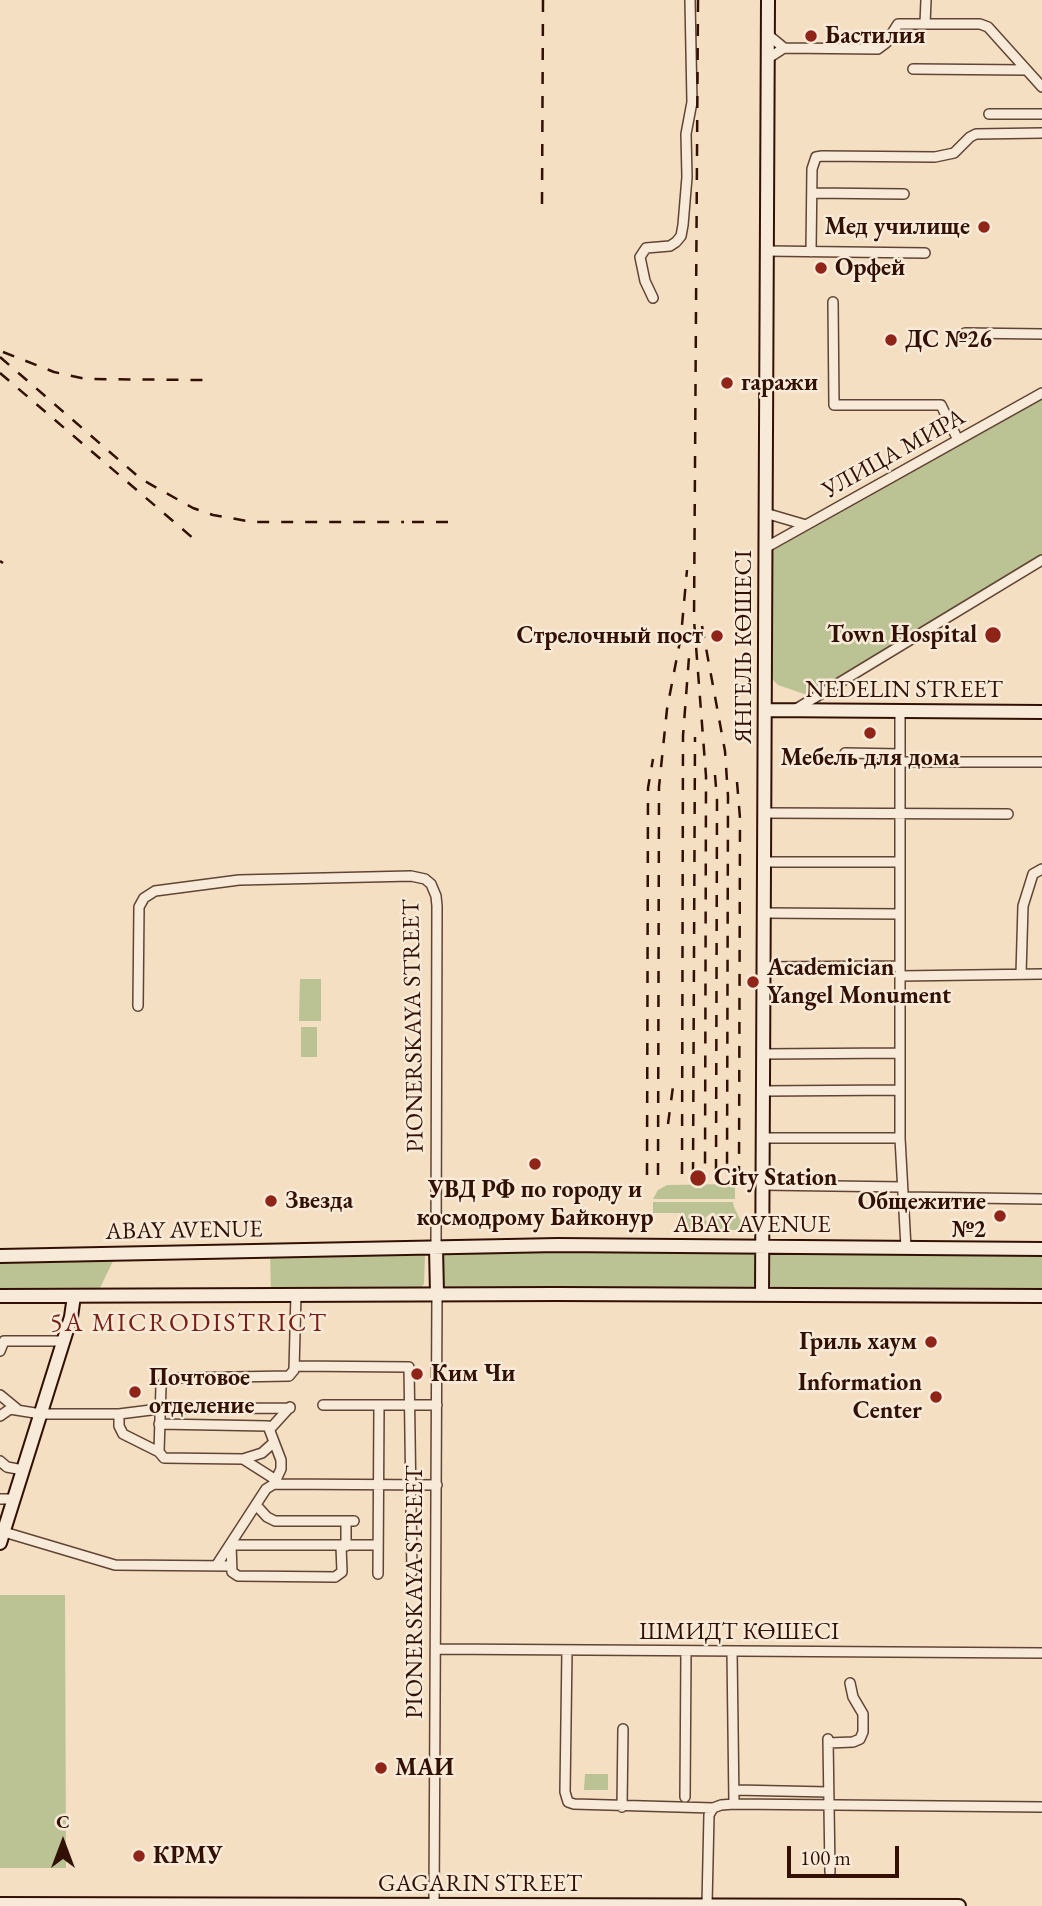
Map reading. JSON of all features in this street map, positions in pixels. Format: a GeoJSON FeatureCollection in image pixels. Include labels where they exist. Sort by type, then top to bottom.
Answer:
{"type":"FeatureCollection","features":[{"type":"Feature","properties":{"kind":"main road","name":"ЯНГЕЛЬ КӨШЕСІ"},"geometry":{"type":"LineString","coordinates":[[762,1294],[768,0]]}},
{"type":"Feature","properties":{"kind":"main road","name":"NEDELIN STREET"},"geometry":{"type":"LineString","coordinates":[[765,710],[1042,712]]}},
{"type":"Feature","properties":{"kind":"main road","name":"ABAY AVENUE"},"geometry":{"type":"LineString","coordinates":[[0,1256],[558,1245],[1042,1249]]}},
{"type":"Feature","properties":{"kind":"main road","name":"PIONERSKAYA STREET"},"geometry":{"type":"LineString","coordinates":[[436,1247],[437,1294]]}},
{"type":"Feature","properties":{"kind":"main road"},"geometry":{"type":"LineString","coordinates":[[0,1296],[1042,1296]]}},
{"type":"Feature","properties":{"kind":"main road"},"geometry":{"type":"LineString","coordinates":[[2,1537],[64,1341],[74,1296]]}},
{"type":"Feature","properties":{"kind":"main road","name":"GAGARIN STREET"},"geometry":{"type":"LineString","coordinates":[[0,1904],[959,1906]]}},
{"type":"Feature","properties":{"kind":"street"},"geometry":{"type":"LineString","coordinates":[[653,298],[645,281],[640,257],[646,248],[670,246],[676,242],[681,236],[683,225],[687,177],[686,134],[692,103],[690,0]]}},
{"type":"Feature","properties":{"kind":"street"},"geometry":{"type":"LineString","coordinates":[[925,24],[926,0]]}},
{"type":"Feature","properties":{"kind":"street"},"geometry":{"type":"LineString","coordinates":[[767,59],[785,48],[878,49],[886,43],[898,24],[980,24],[988,27],[1042,87]]}},
{"type":"Feature","properties":{"kind":"street"},"geometry":{"type":"LineString","coordinates":[[767,34],[785,48]]}},
{"type":"Feature","properties":{"kind":"street"},"geometry":{"type":"LineString","coordinates":[[913,69],[1026,70]]}},
{"type":"Feature","properties":{"kind":"street"},"geometry":{"type":"LineString","coordinates":[[989,114],[1042,114]]}},
{"type":"Feature","properties":{"kind":"street"},"geometry":{"type":"LineString","coordinates":[[811,252],[813,164],[816,158],[934,157],[954,153],[970,136],[976,134],[1042,132]]}},
{"type":"Feature","properties":{"kind":"street"},"geometry":{"type":"LineString","coordinates":[[812,193],[904,194]]}},
{"type":"Feature","properties":{"kind":"street"},"geometry":{"type":"LineString","coordinates":[[766,251],[925,253]]}},
{"type":"Feature","properties":{"kind":"street"},"geometry":{"type":"LineString","coordinates":[[834,302],[834,405],[940,405],[958,440]]}},
{"type":"Feature","properties":{"kind":"street"},"geometry":{"type":"LineString","coordinates":[[965,333],[1042,334]]}},
{"type":"Feature","properties":{"kind":"street","name":"УЛИЦА МИРА"},"geometry":{"type":"LineString","coordinates":[[765,548],[1042,393]]}},
{"type":"Feature","properties":{"kind":"street"},"geometry":{"type":"LineString","coordinates":[[765,513],[806,525]]}},
{"type":"Feature","properties":{"kind":"street"},"geometry":{"type":"LineString","coordinates":[[795,710],[1042,560]]}},
{"type":"Feature","properties":{"kind":"street"},"geometry":{"type":"LineString","coordinates":[[900,711],[900,1138],[906,1248]]}},
{"type":"Feature","properties":{"kind":"street"},"geometry":{"type":"LineString","coordinates":[[845,753],[900,758],[1042,762]]}},
{"type":"Feature","properties":{"kind":"street"},"geometry":{"type":"LineString","coordinates":[[764,813],[1007,814]]}},
{"type":"Feature","properties":{"kind":"street"},"geometry":{"type":"LineString","coordinates":[[764,862],[900,862]]}},
{"type":"Feature","properties":{"kind":"street"},"geometry":{"type":"LineString","coordinates":[[1021,974],[1023,906],[1033,874],[1042,869]]}},
{"type":"Feature","properties":{"kind":"street","name":"PIONERSKAYA STREET"},"geometry":{"type":"LineString","coordinates":[[138,1006],[139,907],[144,898],[155,891],[239,880],[411,876],[425,879],[431,884],[437,906],[436,1247]]}},
{"type":"Feature","properties":{"kind":"street"},"geometry":{"type":"LineString","coordinates":[[764,913],[900,914]]}},
{"type":"Feature","properties":{"kind":"street"},"geometry":{"type":"LineString","coordinates":[[764,968],[1042,974]]}},
{"type":"Feature","properties":{"kind":"street"},"geometry":{"type":"LineString","coordinates":[[763,1054],[900,1054]]}},
{"type":"Feature","properties":{"kind":"street"},"geometry":{"type":"LineString","coordinates":[[763,1091],[900,1090]]}},
{"type":"Feature","properties":{"kind":"street"},"geometry":{"type":"LineString","coordinates":[[763,1138],[900,1138]]}},
{"type":"Feature","properties":{"kind":"street"},"geometry":{"type":"LineString","coordinates":[[763,1185],[1042,1199]]}},
{"type":"Feature","properties":{"kind":"street"},"geometry":{"type":"LineString","coordinates":[[159,1452],[160,1386],[170,1379],[292,1374],[295,1366],[296,1294]]}},
{"type":"Feature","properties":{"kind":"street","name":"PIONERSKAYA STREET"},"geometry":{"type":"LineString","coordinates":[[434,1906],[437,1294]]}},
{"type":"Feature","properties":{"kind":"street"},"geometry":{"type":"LineString","coordinates":[[0,1351],[4,1341],[64,1341]]}},
{"type":"Feature","properties":{"kind":"street"},"geometry":{"type":"LineString","coordinates":[[295,1366],[409,1367],[411,1572]]}},
{"type":"Feature","properties":{"kind":"street"},"geometry":{"type":"LineString","coordinates":[[0,1395],[17,1409]]}},
{"type":"Feature","properties":{"kind":"street"},"geometry":{"type":"LineString","coordinates":[[0,1395],[0,1416]]}},
{"type":"Feature","properties":{"kind":"street"},"geometry":{"type":"LineString","coordinates":[[323,1405],[438,1405]]}},
{"type":"Feature","properties":{"kind":"street"},"geometry":{"type":"LineString","coordinates":[[377,1574],[379,1405]]}},
{"type":"Feature","properties":{"kind":"street"},"geometry":{"type":"LineString","coordinates":[[0,1416],[9,1409],[41,1414],[119,1414],[159,1409],[291,1406],[270,1429]]}},
{"type":"Feature","properties":{"kind":"street"},"geometry":{"type":"LineString","coordinates":[[119,1414],[119,1426],[123,1434],[169,1459],[243,1459],[262,1454],[273,1443]]}},
{"type":"Feature","properties":{"kind":"street"},"geometry":{"type":"LineString","coordinates":[[159,1424],[265,1425],[270,1429],[281,1460],[281,1469],[275,1482],[266,1489],[216,1566]]}},
{"type":"Feature","properties":{"kind":"street"},"geometry":{"type":"LineString","coordinates":[[243,1459],[275,1482],[437,1485]]}},
{"type":"Feature","properties":{"kind":"street"},"geometry":{"type":"LineString","coordinates":[[0,1461],[7,1467],[23,1470]]}},
{"type":"Feature","properties":{"kind":"street"},"geometry":{"type":"LineString","coordinates":[[0,1499],[14,1499]]}},
{"type":"Feature","properties":{"kind":"street"},"geometry":{"type":"LineString","coordinates":[[231,1545],[232,1572],[238,1576],[335,1577],[342,1572],[350,1521],[275,1521],[256,1505]]}},
{"type":"Feature","properties":{"kind":"street"},"geometry":{"type":"LineString","coordinates":[[2,1537],[115,1565],[231,1566]]}},
{"type":"Feature","properties":{"kind":"street"},"geometry":{"type":"LineString","coordinates":[[231,1545],[378,1545]]}},
{"type":"Feature","properties":{"kind":"street","name":"ШМИДТ КӨШЕСІ"},"geometry":{"type":"LineString","coordinates":[[436,1649],[1042,1653]]}},
{"type":"Feature","properties":{"kind":"street"},"geometry":{"type":"LineString","coordinates":[[567,1650],[566,1798],[574,1804],[713,1808],[734,1804],[1042,1807]]}},
{"type":"Feature","properties":{"kind":"street"},"geometry":{"type":"LineString","coordinates":[[685,1797],[686,1651]]}},
{"type":"Feature","properties":{"kind":"street"},"geometry":{"type":"LineString","coordinates":[[732,1651],[734,1804]]}},
{"type":"Feature","properties":{"kind":"street"},"geometry":{"type":"LineString","coordinates":[[830,1872],[828,1741],[853,1742],[860,1739],[863,1732],[863,1714],[853,1697],[850,1683]]}},
{"type":"Feature","properties":{"kind":"street"},"geometry":{"type":"LineString","coordinates":[[622,1807],[623,1730]]}},
{"type":"Feature","properties":{"kind":"street"},"geometry":{"type":"LineString","coordinates":[[735,1790],[828,1792]]}},
{"type":"Feature","properties":{"kind":"street"},"geometry":{"type":"LineString","coordinates":[[707,1904],[709,1815],[713,1808]]}},
{"type":"Feature","properties":{"kind":"green space"},"geometry":{"type":"Polygon","coordinates":[[[1042,399],[1042,554],[810,696],[778,685],[770,677],[772,551],[1042,399]]]}},
{"type":"Feature","properties":{"kind":"green space"},"geometry":{"type":"Polygon","coordinates":[[[300,979],[321,979],[321,1021],[299,1021],[300,979]]]}},
{"type":"Feature","properties":{"kind":"green space"},"geometry":{"type":"Polygon","coordinates":[[[301,1027],[317,1027],[317,1057],[301,1057],[301,1027]]]}},
{"type":"Feature","properties":{"kind":"green space"},"geometry":{"type":"Polygon","coordinates":[[[735,1184],[735,1199],[653,1199],[658,1190],[667,1185],[735,1184]]]}},
{"type":"Feature","properties":{"kind":"green space"},"geometry":{"type":"Polygon","coordinates":[[[653,1202],[733,1202],[745,1230],[714,1230],[713,1225],[717,1218],[711,1213],[705,1218],[709,1225],[707,1230],[680,1230],[680,1213],[653,1213],[653,1202]]]}},
{"type":"Feature","properties":{"kind":"green space"},"geometry":{"type":"Polygon","coordinates":[[[420,1251],[425,1254],[424,1284],[419,1290],[271,1291],[270,1253],[420,1251]]]}},
{"type":"Feature","properties":{"kind":"green space"},"geometry":{"type":"Polygon","coordinates":[[[442,1251],[752,1251],[758,1257],[757,1281],[752,1289],[447,1291],[442,1287],[442,1251]]]}},
{"type":"Feature","properties":{"kind":"green space"},"geometry":{"type":"Polygon","coordinates":[[[769,1252],[1042,1252],[1042,1293],[775,1290],[768,1283],[769,1252]]]}},
{"type":"Feature","properties":{"kind":"green space"},"geometry":{"type":"Polygon","coordinates":[[[115,1257],[98,1292],[0,1292],[0,1261],[115,1257]]]}},
{"type":"Feature","properties":{"kind":"green space"},"geometry":{"type":"Polygon","coordinates":[[[0,1595],[65,1595],[66,1868],[0,1868],[0,1595]]]}},
{"type":"Feature","properties":{"kind":"green space"},"geometry":{"type":"Polygon","coordinates":[[[585,1774],[608,1774],[608,1790],[584,1790],[585,1774]]]}},
{"type":"Feature","properties":{"kind":"railway"},"geometry":{"type":"LineString","coordinates":[[542,204],[543,0]]}},
{"type":"Feature","properties":{"kind":"railway"},"geometry":{"type":"LineString","coordinates":[[698,0],[694,620],[706,776],[705,1174]]}},
{"type":"Feature","properties":{"kind":"railway"},"geometry":{"type":"LineString","coordinates":[[3,352],[54,372],[86,379],[204,380]]}},
{"type":"Feature","properties":{"kind":"railway"},"geometry":{"type":"LineString","coordinates":[[0,357],[141,479],[193,508],[213,515],[253,522],[404,522]]}},
{"type":"Feature","properties":{"kind":"railway"},"geometry":{"type":"LineString","coordinates":[[0,373],[194,539]]}},
{"type":"Feature","properties":{"kind":"railway"},"geometry":{"type":"LineString","coordinates":[[412,522],[460,522]]}},
{"type":"Feature","properties":{"kind":"railway"},"geometry":{"type":"LineString","coordinates":[[658,1175],[659,787],[667,709],[681,636],[687,570]]}},
{"type":"Feature","properties":{"kind":"railway"},"geometry":{"type":"LineString","coordinates":[[702,626],[725,751],[728,796],[727,1174]]}},
{"type":"Feature","properties":{"kind":"railway"},"geometry":{"type":"LineString","coordinates":[[682,1174],[683,736],[689,657]]}},
{"type":"Feature","properties":{"kind":"railway"},"geometry":{"type":"LineString","coordinates":[[693,1174],[695,737]]}},
{"type":"Feature","properties":{"kind":"railway"},"geometry":{"type":"LineString","coordinates":[[647,1175],[648,788],[653,759]]}},
{"type":"Feature","properties":{"kind":"railway"},"geometry":{"type":"LineString","coordinates":[[715,775],[716,1174]]}},
{"type":"Feature","properties":{"kind":"railway"},"geometry":{"type":"LineString","coordinates":[[737,782],[740,818],[739,1174]]}},
{"type":"Feature","properties":{"kind":"railway"},"geometry":{"type":"LineString","coordinates":[[668,1124],[674,1079]]}},
{"type":"Feature","properties":{"kind":"place","name":"Бастилия"},"geometry":{"type":"Point","coordinates":[811,36]}},
{"type":"Feature","properties":{"kind":"place","name":"Мед училище"},"geometry":{"type":"Point","coordinates":[984,227]}},
{"type":"Feature","properties":{"kind":"place","name":"Орфей"},"geometry":{"type":"Point","coordinates":[821,268]}},
{"type":"Feature","properties":{"kind":"place","name":"ДС №26"},"geometry":{"type":"Point","coordinates":[891,340]}},
{"type":"Feature","properties":{"kind":"place","name":"гаражи"},"geometry":{"type":"Point","coordinates":[727,383]}},
{"type":"Feature","properties":{"kind":"place","name":"Town Hospital"},"geometry":{"type":"Point","coordinates":[993,635]}},
{"type":"Feature","properties":{"kind":"place","name":"Стрелочный пост"},"geometry":{"type":"Point","coordinates":[717,636]}},
{"type":"Feature","properties":{"kind":"place","name":"Мебель для дома"},"geometry":{"type":"Point","coordinates":[870,733]}},
{"type":"Feature","properties":{"kind":"place","name":"Academician Yangel Monument"},"geometry":{"type":"Point","coordinates":[753,982]}},
{"type":"Feature","properties":{"kind":"place","name":"УВД РФ по городу и космодрому Байконур"},"geometry":{"type":"Point","coordinates":[535,1164]}},
{"type":"Feature","properties":{"kind":"place","name":"City Station"},"geometry":{"type":"Point","coordinates":[698,1178]}},
{"type":"Feature","properties":{"kind":"place","name":"Звезда"},"geometry":{"type":"Point","coordinates":[271,1201]}},
{"type":"Feature","properties":{"kind":"place","name":"Общежитие №2"},"geometry":{"type":"Point","coordinates":[1000,1216]}},
{"type":"Feature","properties":{"kind":"place","name":"Гриль хаум"},"geometry":{"type":"Point","coordinates":[931,1342]}},
{"type":"Feature","properties":{"kind":"place","name":"Ким Чи"},"geometry":{"type":"Point","coordinates":[417,1374]}},
{"type":"Feature","properties":{"kind":"place","name":"Почтовое отделение"},"geometry":{"type":"Point","coordinates":[135,1392]}},
{"type":"Feature","properties":{"kind":"place","name":"Information Center"},"geometry":{"type":"Point","coordinates":[936,1397]}},
{"type":"Feature","properties":{"kind":"place","name":"МАИ"},"geometry":{"type":"Point","coordinates":[381,1768]}},
{"type":"Feature","properties":{"kind":"place","name":"КРМУ"},"geometry":{"type":"Point","coordinates":[139,1856]}},
{"type":"Feature","properties":{"kind":"district","name":"5A MICRODISTRICT"},"geometry":{"type":"Point","coordinates":[189,1324]}}]}
